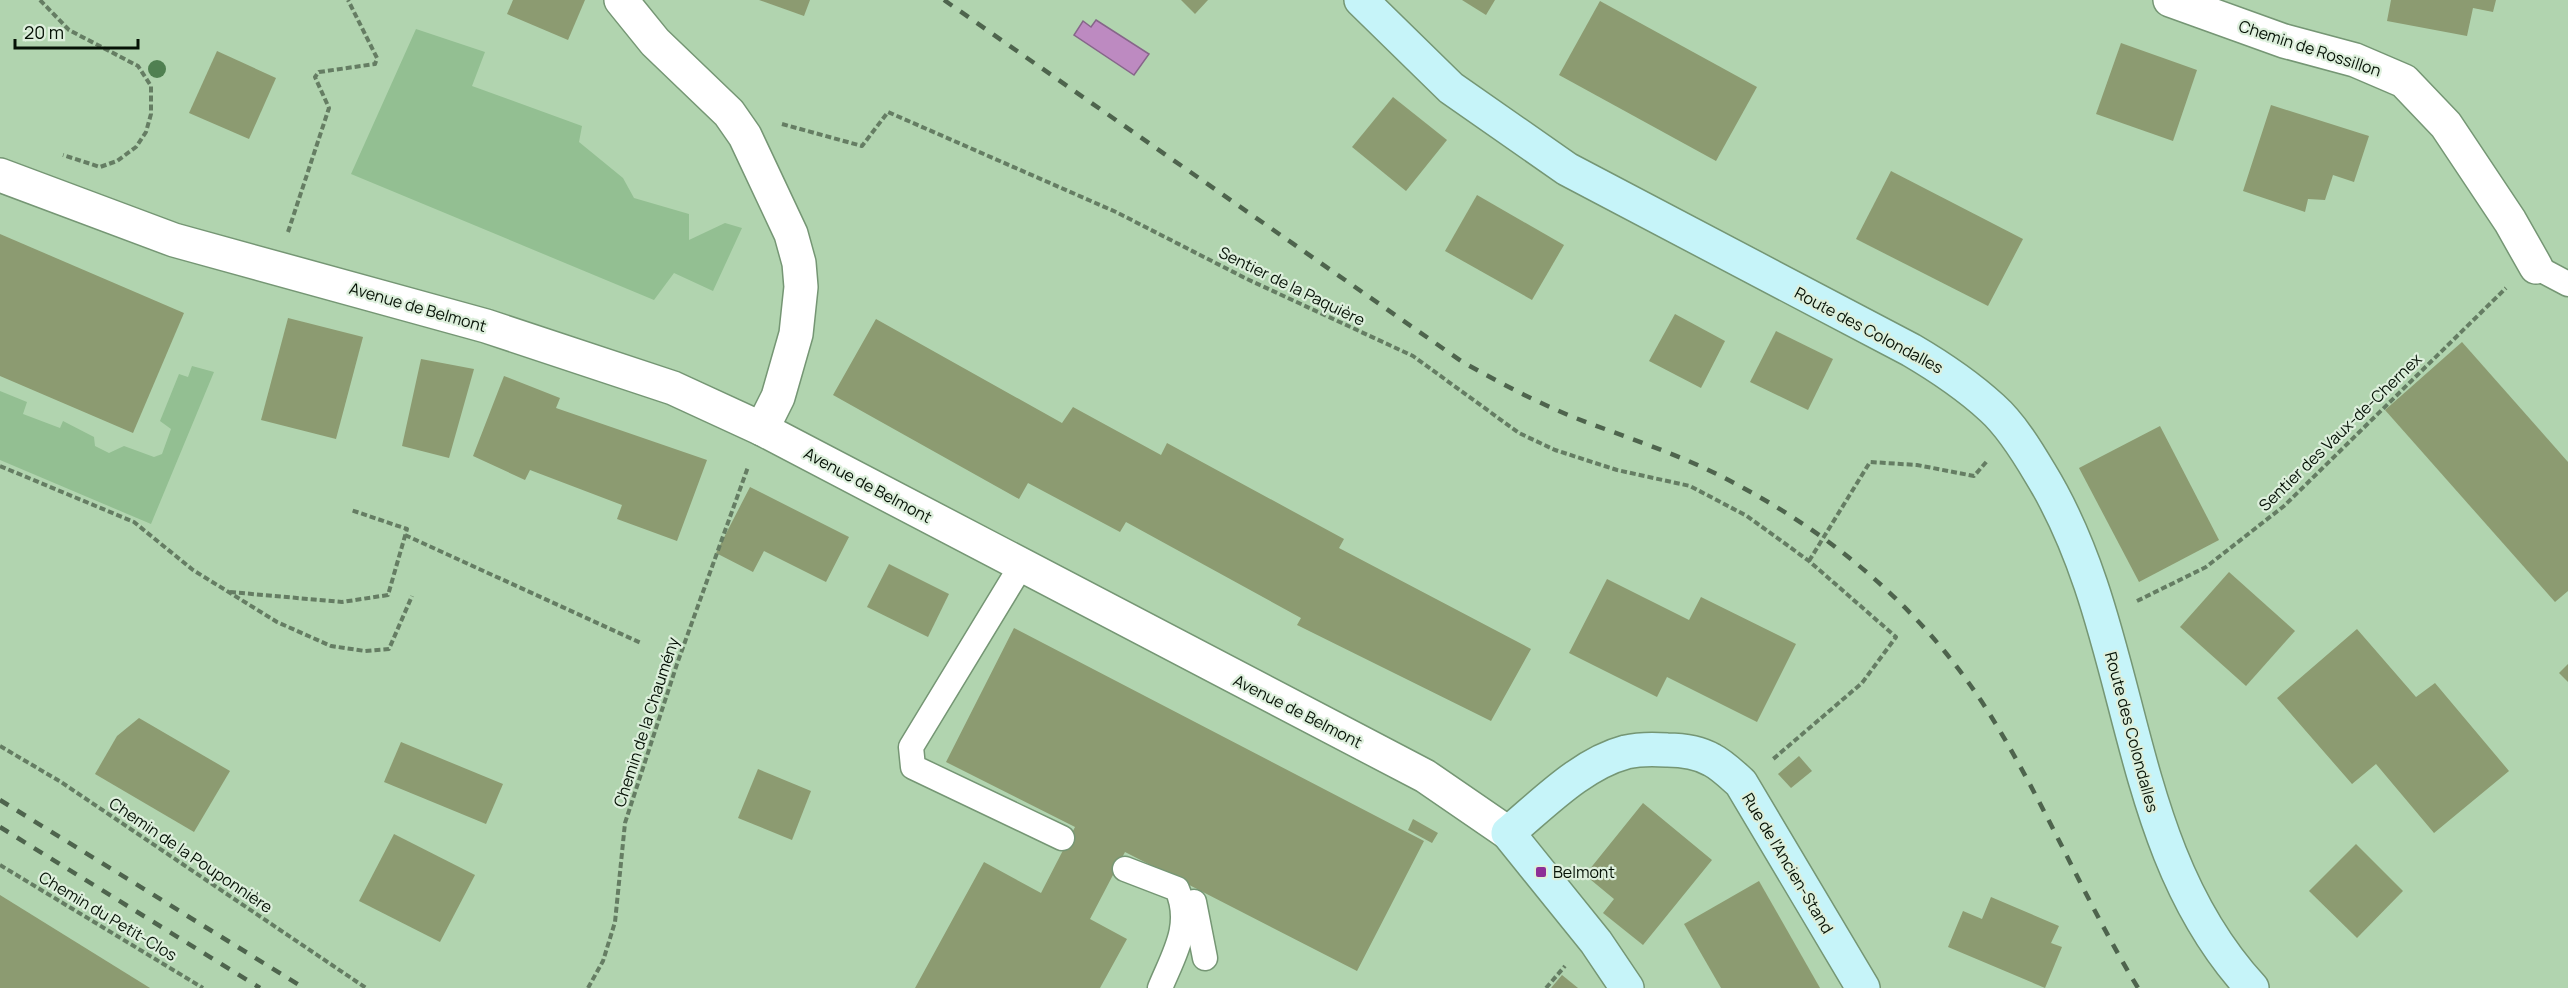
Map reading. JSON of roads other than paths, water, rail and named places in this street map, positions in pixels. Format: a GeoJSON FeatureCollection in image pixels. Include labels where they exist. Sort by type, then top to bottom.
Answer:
{"type":"FeatureCollection","features":[{"type":"Feature","properties":{"kind":"street"},"geometry":{"type":"LineString","coordinates":[[621,0],[655,42],[729,113],[745,136],[791,234],[799,263],[801,287],[796,334],[778,397],[762,429]]}},
{"type":"Feature","properties":{"kind":"street","name":"Route des Colondalles"},"geometry":{"type":"LineString","coordinates":[[1361,0],[1451,88],[1567,169],[1911,350],[1953,375],[1994,409],[2030,456],[2063,510],[2081,554],[2104,625],[2155,819],[2177,869],[2204,921],[2252,988]]}},
{"type":"Feature","properties":{"kind":"street","name":"Chemin de Rossillon"},"geometry":{"type":"LineString","coordinates":[[2170,0],[2284,41],[2355,60],[2404,81],[2446,125],[2510,221],[2536,267]]}},
{"type":"Feature","properties":{"kind":"street","name":"Avenue de Belmont"},"geometry":{"type":"LineString","coordinates":[[0,175],[174,240],[486,326],[651,381],[762,429],[1425,776],[1508,833],[1596,942],[1627,988]]}},
{"type":"Feature","properties":{"kind":"street","name":"Rue de l'Ancien-Stand"},"geometry":{"type":"LineString","coordinates":[[1508,833],[1556,793],[1586,772],[1626,752],[1685,750],[1702,755],[1715,761],[1741,783],[1863,988]]}},
{"type":"Feature","properties":{"kind":"lane","name":"Chemin de Rossillon"},"geometry":{"type":"LineString","coordinates":[[2536,267],[2568,284]]}},
{"type":"Feature","properties":{"kind":"lane"},"geometry":{"type":"LineString","coordinates":[[1021,566],[911,747],[914,767],[1062,838]]}},
{"type":"Feature","properties":{"kind":"lane"},"geometry":{"type":"LineString","coordinates":[[1125,869],[1192,896],[1205,958]]}},
{"type":"Feature","properties":{"kind":"lane"},"geometry":{"type":"LineString","coordinates":[[1160,988],[1184,928],[1184,906],[1177,889]]}},
{"type":"Feature","properties":{"kind":"railway"},"geometry":{"type":"LineString","coordinates":[[944,0],[1461,361],[1559,411],[1675,455],[1715,473],[1772,504],[1843,553],[1908,611],[1937,642],[1989,713],[2028,781],[2138,988]]}},
{"type":"Feature","properties":{"kind":"railway"},"geometry":{"type":"LineString","coordinates":[[0,800],[304,988]]}},
{"type":"Feature","properties":{"kind":"railway"},"geometry":{"type":"LineString","coordinates":[[0,827],[260,988]]}},
{"type":"Feature","properties":{"kind":"place","name":"Belmont"},"geometry":{"type":"Point","coordinates":[1541,872]}}]}
